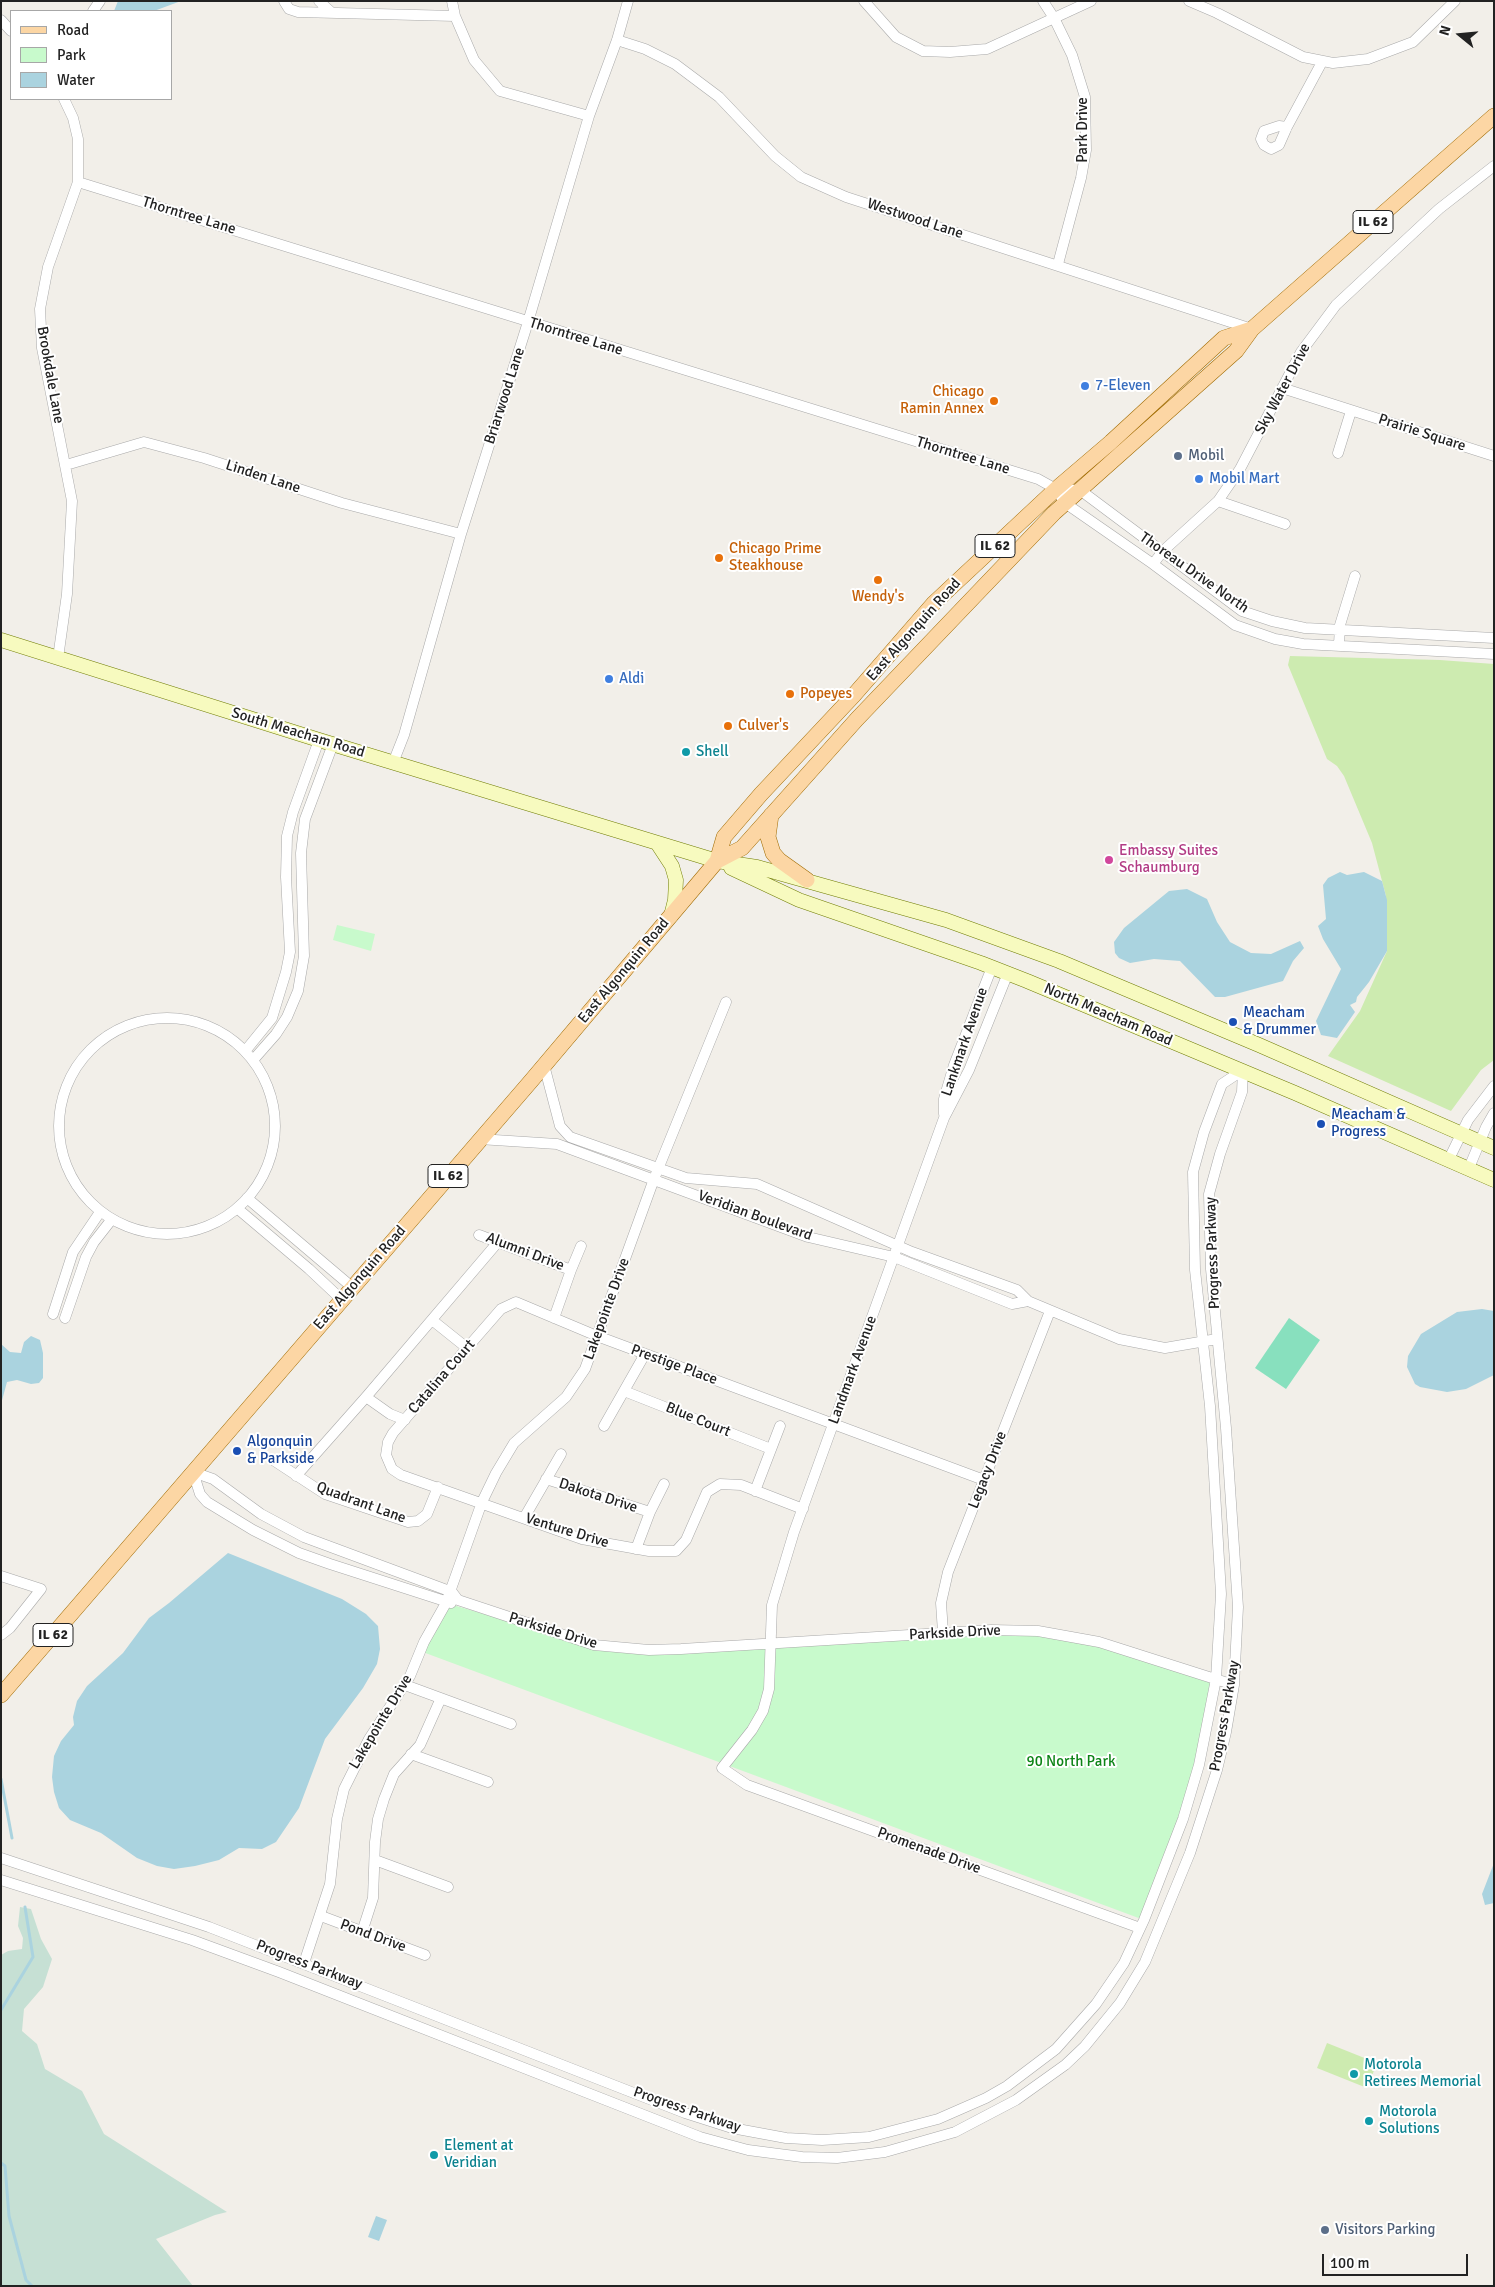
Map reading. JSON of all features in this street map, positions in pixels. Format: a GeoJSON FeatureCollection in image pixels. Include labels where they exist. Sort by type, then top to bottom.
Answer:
{"type":"FeatureCollection","features":[{"type":"Feature","properties":{"kind":"main road","name":"East Algonquin Road"},"geometry":{"type":"LineString","coordinates":[[1,1695],[544,1065],[717,861],[742,848],[889,685],[1065,503],[1236,351],[1252,328],[1494,116]]}},
{"type":"Feature","properties":{"kind":"main road","name":"East Algonquin Road"},"geometry":{"type":"LineString","coordinates":[[717,861],[724,837],[761,794],[854,695],[934,603],[1056,488],[1111,442],[1224,338],[1252,328]]}},
{"type":"Feature","properties":{"kind":"main road","name":"South Meacham Road"},"geometry":{"type":"LineString","coordinates":[[1,640],[393,763],[596,824]]}},
{"type":"Feature","properties":{"kind":"main road"},"geometry":{"type":"LineString","coordinates":[[771,815],[768,837],[773,853],[779,860],[808,880]]}},
{"type":"Feature","properties":{"kind":"main road","name":"North Meacham Road"},"geometry":{"type":"LineString","coordinates":[[596,824],[717,861],[757,867],[808,880],[946,920],[1051,958],[1259,1044],[1494,1148]]}},
{"type":"Feature","properties":{"kind":"main road"},"geometry":{"type":"LineString","coordinates":[[658,843],[672,866],[676,880],[675,900],[671,916]]}},
{"type":"Feature","properties":{"kind":"main road","name":"North Meacham Road"},"geometry":{"type":"LineString","coordinates":[[717,861],[799,900],[1008,973],[1243,1070],[1450,1159],[1494,1180]]}},
{"type":"Feature","properties":{"kind":"street"},"geometry":{"type":"LineString","coordinates":[[284,1],[289,9],[298,12],[455,16]]}},
{"type":"Feature","properties":{"kind":"street"},"geometry":{"type":"LineString","coordinates":[[319,1],[331,12]]}},
{"type":"Feature","properties":{"kind":"street"},"geometry":{"type":"LineString","coordinates":[[452,1],[455,16],[474,60],[500,90],[589,116]]}},
{"type":"Feature","properties":{"kind":"street","name":"Briarwood Lane"},"geometry":{"type":"LineString","coordinates":[[393,763],[404,735],[461,534],[528,322],[589,116],[617,40],[628,1]]}},
{"type":"Feature","properties":{"kind":"street"},"geometry":{"type":"LineString","coordinates":[[864,1],[896,38],[923,51],[950,52],[988,49],[1091,1]]}},
{"type":"Feature","properties":{"kind":"street","name":"Park Drive"},"geometry":{"type":"LineString","coordinates":[[1043,1],[1054,18],[1072,55],[1085,97],[1086,141],[1082,178],[1058,264]]}},
{"type":"Feature","properties":{"kind":"street"},"geometry":{"type":"LineString","coordinates":[[1189,1],[1238,23],[1303,57],[1322,62],[1340,63],[1368,59],[1413,42],[1456,1]]}},
{"type":"Feature","properties":{"kind":"street"},"geometry":{"type":"LineString","coordinates":[[1,20],[10,30]]}},
{"type":"Feature","properties":{"kind":"street","name":"Westwood Lane"},"geometry":{"type":"LineString","coordinates":[[617,40],[645,49],[675,64],[719,97],[775,156],[801,177],[846,197],[1252,328]]}},
{"type":"Feature","properties":{"kind":"street"},"geometry":{"type":"LineString","coordinates":[[1287,127],[1322,62]]}},
{"type":"Feature","properties":{"kind":"street","name":"Brookdale Lane"},"geometry":{"type":"LineString","coordinates":[[58,658],[67,594],[72,501],[42,348],[40,309],[48,267],[78,182],[78,138],[73,118],[64,100]]}},
{"type":"Feature","properties":{"kind":"street","name":"Sky Water Drive"},"geometry":{"type":"LineString","coordinates":[[1153,564],[1163,551],[1218,501],[1240,469],[1301,352],[1336,305],[1439,209],[1494,166]]}},
{"type":"Feature","properties":{"kind":"street","name":"Thorntree Lane"},"geometry":{"type":"LineString","coordinates":[[78,182],[1038,479],[1056,488]]}},
{"type":"Feature","properties":{"kind":"street","name":"Prairie Square"},"geometry":{"type":"LineString","coordinates":[[1282,388],[1494,456]]}},
{"type":"Feature","properties":{"kind":"street"},"geometry":{"type":"LineString","coordinates":[[1338,453],[1351,411]]}},
{"type":"Feature","properties":{"kind":"street","name":"Linden Lane"},"geometry":{"type":"LineString","coordinates":[[66,465],[144,442],[204,458],[342,503],[461,534]]}},
{"type":"Feature","properties":{"kind":"street"},"geometry":{"type":"LineString","coordinates":[[1056,488],[1080,490]]}},
{"type":"Feature","properties":{"kind":"street"},"geometry":{"type":"LineString","coordinates":[[1056,488],[1065,503]]}},
{"type":"Feature","properties":{"kind":"street","name":"Thoreau Drive North"},"geometry":{"type":"LineString","coordinates":[[1080,490],[1242,611],[1272,621],[1305,628],[1494,638]]}},
{"type":"Feature","properties":{"kind":"street"},"geometry":{"type":"LineString","coordinates":[[1218,501],[1285,524]]}},
{"type":"Feature","properties":{"kind":"street","name":"Thoreau Drive North"},"geometry":{"type":"LineString","coordinates":[[1065,503],[1153,564],[1235,625],[1275,639],[1303,644],[1494,654]]}},
{"type":"Feature","properties":{"kind":"street"},"geometry":{"type":"LineString","coordinates":[[1339,646],[1340,629],[1355,576]]}},
{"type":"Feature","properties":{"kind":"street"},"geometry":{"type":"LineString","coordinates":[[246,1050],[272,1018],[286,972],[290,952],[286,877],[287,836],[292,812],[319,740]]}},
{"type":"Feature","properties":{"kind":"street"},"geometry":{"type":"LineString","coordinates":[[254,1059],[276,1034],[287,1017],[298,991],[304,956],[301,853],[305,819],[333,744]]}},
{"type":"Feature","properties":{"kind":"street","name":"Lankmark Avenue"},"geometry":{"type":"LineString","coordinates":[[944,1118],[944,1099],[954,1065],[992,967]]}},
{"type":"Feature","properties":{"kind":"street","name":"Landmark Avenue"},"geometry":{"type":"LineString","coordinates":[[722,1768],[752,1730],[763,1711],[769,1689],[772,1605],[803,1509],[944,1118],[969,1070],[1008,973]]}},
{"type":"Feature","properties":{"kind":"street","name":"Lakepointe Drive"},"geometry":{"type":"LineString","coordinates":[[304,1963],[330,1884],[337,1819],[344,1789],[369,1739],[405,1685],[424,1642],[446,1603],[482,1502],[496,1473],[514,1444],[566,1397],[585,1369],[658,1168],[726,1002]]}},
{"type":"Feature","properties":{"kind":"street"},"geometry":{"type":"LineString","coordinates":[[151,1018],[180,1019],[225,1036],[246,1050],[254,1059],[270,1092],[274,1110],[272,1145],[267,1164],[259,1182],[238,1209],[214,1223],[185,1233],[148,1233],[112,1220],[100,1212],[78,1189],[67,1170],[60,1149],[60,1109],[63,1094],[72,1072],[82,1059],[110,1034],[151,1018]]}},
{"type":"Feature","properties":{"kind":"street","name":"Veridian Boulevard"},"geometry":{"type":"LineString","coordinates":[[544,1065],[560,1126],[570,1137],[686,1178],[757,1184],[912,1252],[1017,1290],[1028,1301],[1119,1339],[1165,1348],[1217,1339]]}},
{"type":"Feature","properties":{"kind":"street","name":"Progress Parkway"},"geometry":{"type":"LineString","coordinates":[[1,1880],[158,1929],[251,1962],[700,2137],[748,2150],[802,2157],[837,2158],[885,2152],[955,2132],[1016,2100],[1065,2065],[1085,2046],[1120,2003],[1145,1962],[1174,1895],[1206,1808],[1217,1770],[1234,1685],[1238,1607],[1236,1550],[1211,1269],[1209,1194],[1220,1154],[1240,1100],[1243,1070]]}},
{"type":"Feature","properties":{"kind":"street","name":"Progress Parkway"},"geometry":{"type":"LineString","coordinates":[[1,1858],[177,1916],[732,2128],[786,2138],[822,2140],[869,2137],[938,2119],[986,2098],[1006,2086],[1056,2049],[1078,2026],[1111,1984],[1140,1928],[1183,1819],[1199,1765],[1216,1679],[1221,1594],[1210,1406],[1195,1270],[1193,1172],[1204,1132],[1222,1084],[1243,1070]]}},
{"type":"Feature","properties":{"kind":"street"},"geometry":{"type":"LineString","coordinates":[[1450,1159],[1468,1120],[1494,1086]]}},
{"type":"Feature","properties":{"kind":"street"},"geometry":{"type":"LineString","coordinates":[[1469,1168],[1494,1113]]}},
{"type":"Feature","properties":{"kind":"street","name":"Veridian Boulevard"},"geometry":{"type":"LineString","coordinates":[[479,1139],[557,1144],[808,1237],[894,1257],[1012,1304],[1028,1301]]}},
{"type":"Feature","properties":{"kind":"street"},"geometry":{"type":"LineString","coordinates":[[247,1198],[352,1287]]}},
{"type":"Feature","properties":{"kind":"street"},"geometry":{"type":"LineString","coordinates":[[238,1209],[310,1269],[341,1299]]}},
{"type":"Feature","properties":{"kind":"street"},"geometry":{"type":"LineString","coordinates":[[53,1314],[73,1252],[100,1212]]}},
{"type":"Feature","properties":{"kind":"street"},"geometry":{"type":"LineString","coordinates":[[65,1318],[86,1257],[94,1242],[112,1220]]}},
{"type":"Feature","properties":{"kind":"street","name":"Alumni Drive"},"geometry":{"type":"LineString","coordinates":[[479,1234],[571,1270]]}},
{"type":"Feature","properties":{"kind":"street","name":"Quadrant Lane"},"geometry":{"type":"LineString","coordinates":[[296,1476],[498,1242]]}},
{"type":"Feature","properties":{"kind":"street","name":"Alumni Drive"},"geometry":{"type":"LineString","coordinates":[[554,1318],[581,1246]]}},
{"type":"Feature","properties":{"kind":"street","name":"Prestige Place"},"geometry":{"type":"LineString","coordinates":[[516,1302],[597,1336],[984,1480]]}},
{"type":"Feature","properties":{"kind":"street","name":"Catalina Court"},"geometry":{"type":"LineString","coordinates":[[388,1464],[386,1455],[388,1442],[405,1420],[501,1309],[516,1302]]}},
{"type":"Feature","properties":{"kind":"street","name":"Legacy Drive"},"geometry":{"type":"LineString","coordinates":[[943,1632],[941,1603],[948,1572],[1050,1311]]}},
{"type":"Feature","properties":{"kind":"street"},"geometry":{"type":"LineString","coordinates":[[432,1320],[467,1348]]}},
{"type":"Feature","properties":{"kind":"street"},"geometry":{"type":"LineString","coordinates":[[604,1426],[645,1354]]}},
{"type":"Feature","properties":{"kind":"street","name":"Blue Court"},"geometry":{"type":"LineString","coordinates":[[624,1391],[771,1449]]}},
{"type":"Feature","properties":{"kind":"street"},"geometry":{"type":"LineString","coordinates":[[366,1397],[390,1414],[405,1420]]}},
{"type":"Feature","properties":{"kind":"street"},"geometry":{"type":"LineString","coordinates":[[756,1490],[780,1426]]}},
{"type":"Feature","properties":{"kind":"street","name":"Dakota Drive"},"geometry":{"type":"LineString","coordinates":[[524,1518],[561,1454]]}},
{"type":"Feature","properties":{"kind":"street","name":"Quadrant Lane"},"geometry":{"type":"LineString","coordinates":[[273,1460],[325,1494],[408,1522],[418,1521],[427,1514],[438,1488]]}},
{"type":"Feature","properties":{"kind":"street","name":"Venture Drive"},"geometry":{"type":"LineString","coordinates":[[388,1464],[401,1475],[482,1502],[582,1539],[636,1549],[676,1551],[686,1540],[706,1492],[720,1484],[741,1485],[803,1509]]}},
{"type":"Feature","properties":{"kind":"street"},"geometry":{"type":"LineString","coordinates":[[194,1472],[200,1494],[207,1502],[253,1530],[299,1552],[446,1603],[449,1604],[458,1600]]}},
{"type":"Feature","properties":{"kind":"street","name":"Parkside Drive"},"geometry":{"type":"LineString","coordinates":[[194,1472],[213,1479],[261,1514],[297,1534],[450,1591],[458,1600],[570,1639],[594,1645],[649,1650],[770,1645],[943,1632],[1029,1631],[1077,1637],[1234,1685]]}},
{"type":"Feature","properties":{"kind":"street","name":"Dakota Drive"},"geometry":{"type":"LineString","coordinates":[[546,1479],[650,1512]]}},
{"type":"Feature","properties":{"kind":"street","name":"Dakota Drive"},"geometry":{"type":"LineString","coordinates":[[636,1549],[650,1512],[664,1484]]}},
{"type":"Feature","properties":{"kind":"street"},"geometry":{"type":"LineString","coordinates":[[1,1576],[41,1589],[10,1628],[1,1635]]}},
{"type":"Feature","properties":{"kind":"street"},"geometry":{"type":"LineString","coordinates":[[405,1685],[511,1724]]}},
{"type":"Feature","properties":{"kind":"street"},"geometry":{"type":"LineString","coordinates":[[362,1932],[373,1898],[378,1819],[384,1799],[394,1774],[420,1745],[441,1698]]}},
{"type":"Feature","properties":{"kind":"street"},"geometry":{"type":"LineString","coordinates":[[411,1754],[488,1782]]}},
{"type":"Feature","properties":{"kind":"street","name":"Promenade Drive"},"geometry":{"type":"LineString","coordinates":[[722,1768],[747,1785],[1140,1928]]}},
{"type":"Feature","properties":{"kind":"street"},"geometry":{"type":"LineString","coordinates":[[375,1860],[448,1886]]}},
{"type":"Feature","properties":{"kind":"street","name":"Pond Drive"},"geometry":{"type":"LineString","coordinates":[[321,1916],[425,1955]]}},
{"type":"Feature","properties":{"kind":"street"},"geometry":{"type":"LineString","coordinates":[[579,2091],[585,2073]]}},
{"type":"Feature","properties":{"kind":"green space"},"geometry":{"type":"Polygon","coordinates":[[[1290,656],[1440,660],[1494,664],[1494,1060],[1481,1070],[1451,1111],[1328,1056],[1360,1011],[1387,951],[1386,896],[1372,843],[1344,776],[1337,766],[1327,759],[1288,665],[1290,656]]]}},
{"type":"Feature","properties":{"kind":"green space"},"geometry":{"type":"Polygon","coordinates":[[[337,925],[375,934],[371,951],[333,940],[337,925]]]}},
{"type":"Feature","properties":{"kind":"green space"},"geometry":{"type":"Polygon","coordinates":[[[1289,1318],[1320,1340],[1286,1389],[1255,1368],[1289,1318]]]}},
{"type":"Feature","properties":{"kind":"green space","name":"90 North Park"},"geometry":{"type":"Polygon","coordinates":[[[446,1603],[570,1639],[624,1648],[934,1633],[1077,1637],[1216,1679],[1199,1765],[1144,1920],[420,1651],[446,1603]]]}},
{"type":"Feature","properties":{"kind":"green space"},"geometry":{"type":"Polygon","coordinates":[[[20,1907],[31,1909],[41,1939],[52,1959],[43,1987],[24,2009],[22,2031],[37,2044],[45,2069],[82,2091],[104,2134],[227,2212],[156,2239],[193,2286],[1,2286],[1,1955],[8,1951],[22,1949],[23,1938],[18,1926],[20,1907]]]}},
{"type":"Feature","properties":{"kind":"green space"},"geometry":{"type":"Polygon","coordinates":[[[1327,2043],[1377,2063],[1367,2088],[1317,2068],[1327,2043]]]}},
{"type":"Feature","properties":{"kind":"water"},"geometry":{"type":"Polygon","coordinates":[[[118,1],[181,1],[157,10],[114,10],[118,1]]]}},
{"type":"Feature","properties":{"kind":"water"},"geometry":{"type":"Polygon","coordinates":[[[1340,872],[1347,875],[1364,872],[1382,881],[1387,900],[1387,951],[1369,982],[1357,997],[1356,1002],[1350,1005],[1355,1012],[1337,1038],[1321,1035],[1316,1021],[1341,969],[1323,939],[1318,926],[1326,919],[1323,885],[1328,878],[1340,872]]]}},
{"type":"Feature","properties":{"kind":"water"},"geometry":{"type":"Polygon","coordinates":[[[1187,889],[1207,899],[1217,922],[1230,942],[1251,953],[1271,954],[1300,941],[1304,948],[1293,961],[1283,981],[1225,997],[1215,997],[1180,961],[1154,959],[1130,963],[1119,958],[1115,953],[1114,942],[1124,928],[1169,891],[1187,889]]]}},
{"type":"Feature","properties":{"kind":"water"},"geometry":{"type":"Polygon","coordinates":[[[1482,1309],[1494,1311],[1494,1375],[1466,1389],[1447,1392],[1420,1387],[1415,1384],[1407,1367],[1408,1356],[1421,1334],[1457,1312],[1482,1309]]]}},
{"type":"Feature","properties":{"kind":"water"},"geometry":{"type":"Polygon","coordinates":[[[31,1336],[40,1340],[43,1353],[43,1378],[39,1383],[31,1384],[17,1380],[7,1382],[1,1404],[1,1344],[10,1352],[21,1353],[24,1342],[31,1336]]]}},
{"type":"Feature","properties":{"kind":"water"},"geometry":{"type":"Polygon","coordinates":[[[228,1553],[342,1599],[366,1614],[378,1626],[380,1649],[377,1664],[363,1688],[325,1739],[299,1808],[276,1842],[262,1849],[239,1848],[219,1860],[195,1866],[174,1869],[157,1866],[137,1858],[101,1833],[70,1820],[59,1808],[54,1792],[52,1777],[54,1756],[61,1741],[74,1725],[73,1717],[77,1701],[87,1686],[123,1653],[149,1618],[228,1553]]]}},
{"type":"Feature","properties":{"kind":"water"},"geometry":{"type":"Polygon","coordinates":[[[1494,1863],[1494,1903],[1485,1905],[1482,1894],[1494,1863]]]}},
{"type":"Feature","properties":{"kind":"water"},"geometry":{"type":"Polygon","coordinates":[[[376,2216],[387,2220],[379,2241],[368,2237],[376,2216]]]}},
{"type":"Feature","properties":{"kind":"waterway"},"geometry":{"type":"LineString","coordinates":[[1,1779],[12,1838]]}},
{"type":"Feature","properties":{"kind":"waterway"},"geometry":{"type":"LineString","coordinates":[[1,2010],[33,1957],[25,1907]]}},
{"type":"Feature","properties":{"kind":"waterway"},"geometry":{"type":"LineString","coordinates":[[1,2163],[5,2166],[9,2216],[26,2280],[32,2286]]}},
{"type":"Feature","properties":{"kind":"place","name":"7-Eleven"},"geometry":{"type":"Point","coordinates":[1085,386]}},
{"type":"Feature","properties":{"kind":"place","name":"Chicago Ramin Annex"},"geometry":{"type":"Point","coordinates":[994,401]}},
{"type":"Feature","properties":{"kind":"place","name":"Mobil"},"geometry":{"type":"Point","coordinates":[1178,456]}},
{"type":"Feature","properties":{"kind":"place","name":"Mobil Mart"},"geometry":{"type":"Point","coordinates":[1199,479]}},
{"type":"Feature","properties":{"kind":"place","name":"Chicago Prime Steakhouse"},"geometry":{"type":"Point","coordinates":[719,558]}},
{"type":"Feature","properties":{"kind":"place","name":"Wendy's"},"geometry":{"type":"Point","coordinates":[878,580]}},
{"type":"Feature","properties":{"kind":"place","name":"Aldi"},"geometry":{"type":"Point","coordinates":[609,679]}},
{"type":"Feature","properties":{"kind":"place","name":"Popeyes"},"geometry":{"type":"Point","coordinates":[790,694]}},
{"type":"Feature","properties":{"kind":"place","name":"Culver's"},"geometry":{"type":"Point","coordinates":[728,726]}},
{"type":"Feature","properties":{"kind":"place","name":"Shell"},"geometry":{"type":"Point","coordinates":[686,752]}},
{"type":"Feature","properties":{"kind":"place","name":"Embassy Suites Schaumburg"},"geometry":{"type":"Point","coordinates":[1109,860]}},
{"type":"Feature","properties":{"kind":"place","name":"Meacham & Drummer"},"geometry":{"type":"Point","coordinates":[1233,1022]}},
{"type":"Feature","properties":{"kind":"place","name":"Meacham & Progress"},"geometry":{"type":"Point","coordinates":[1321,1124]}},
{"type":"Feature","properties":{"kind":"place","name":"Algonquin & Parkside"},"geometry":{"type":"Point","coordinates":[237,1451]}},
{"type":"Feature","properties":{"kind":"place","name":"Motorola Retirees Memorial"},"geometry":{"type":"Point","coordinates":[1354,2074]}},
{"type":"Feature","properties":{"kind":"place","name":"Motorola Solutions"},"geometry":{"type":"Point","coordinates":[1369,2121]}},
{"type":"Feature","properties":{"kind":"place","name":"Element at Veridian"},"geometry":{"type":"Point","coordinates":[434,2155]}},
{"type":"Feature","properties":{"kind":"place","name":"Visitors Parking"},"geometry":{"type":"Point","coordinates":[1325,2230]}}]}
